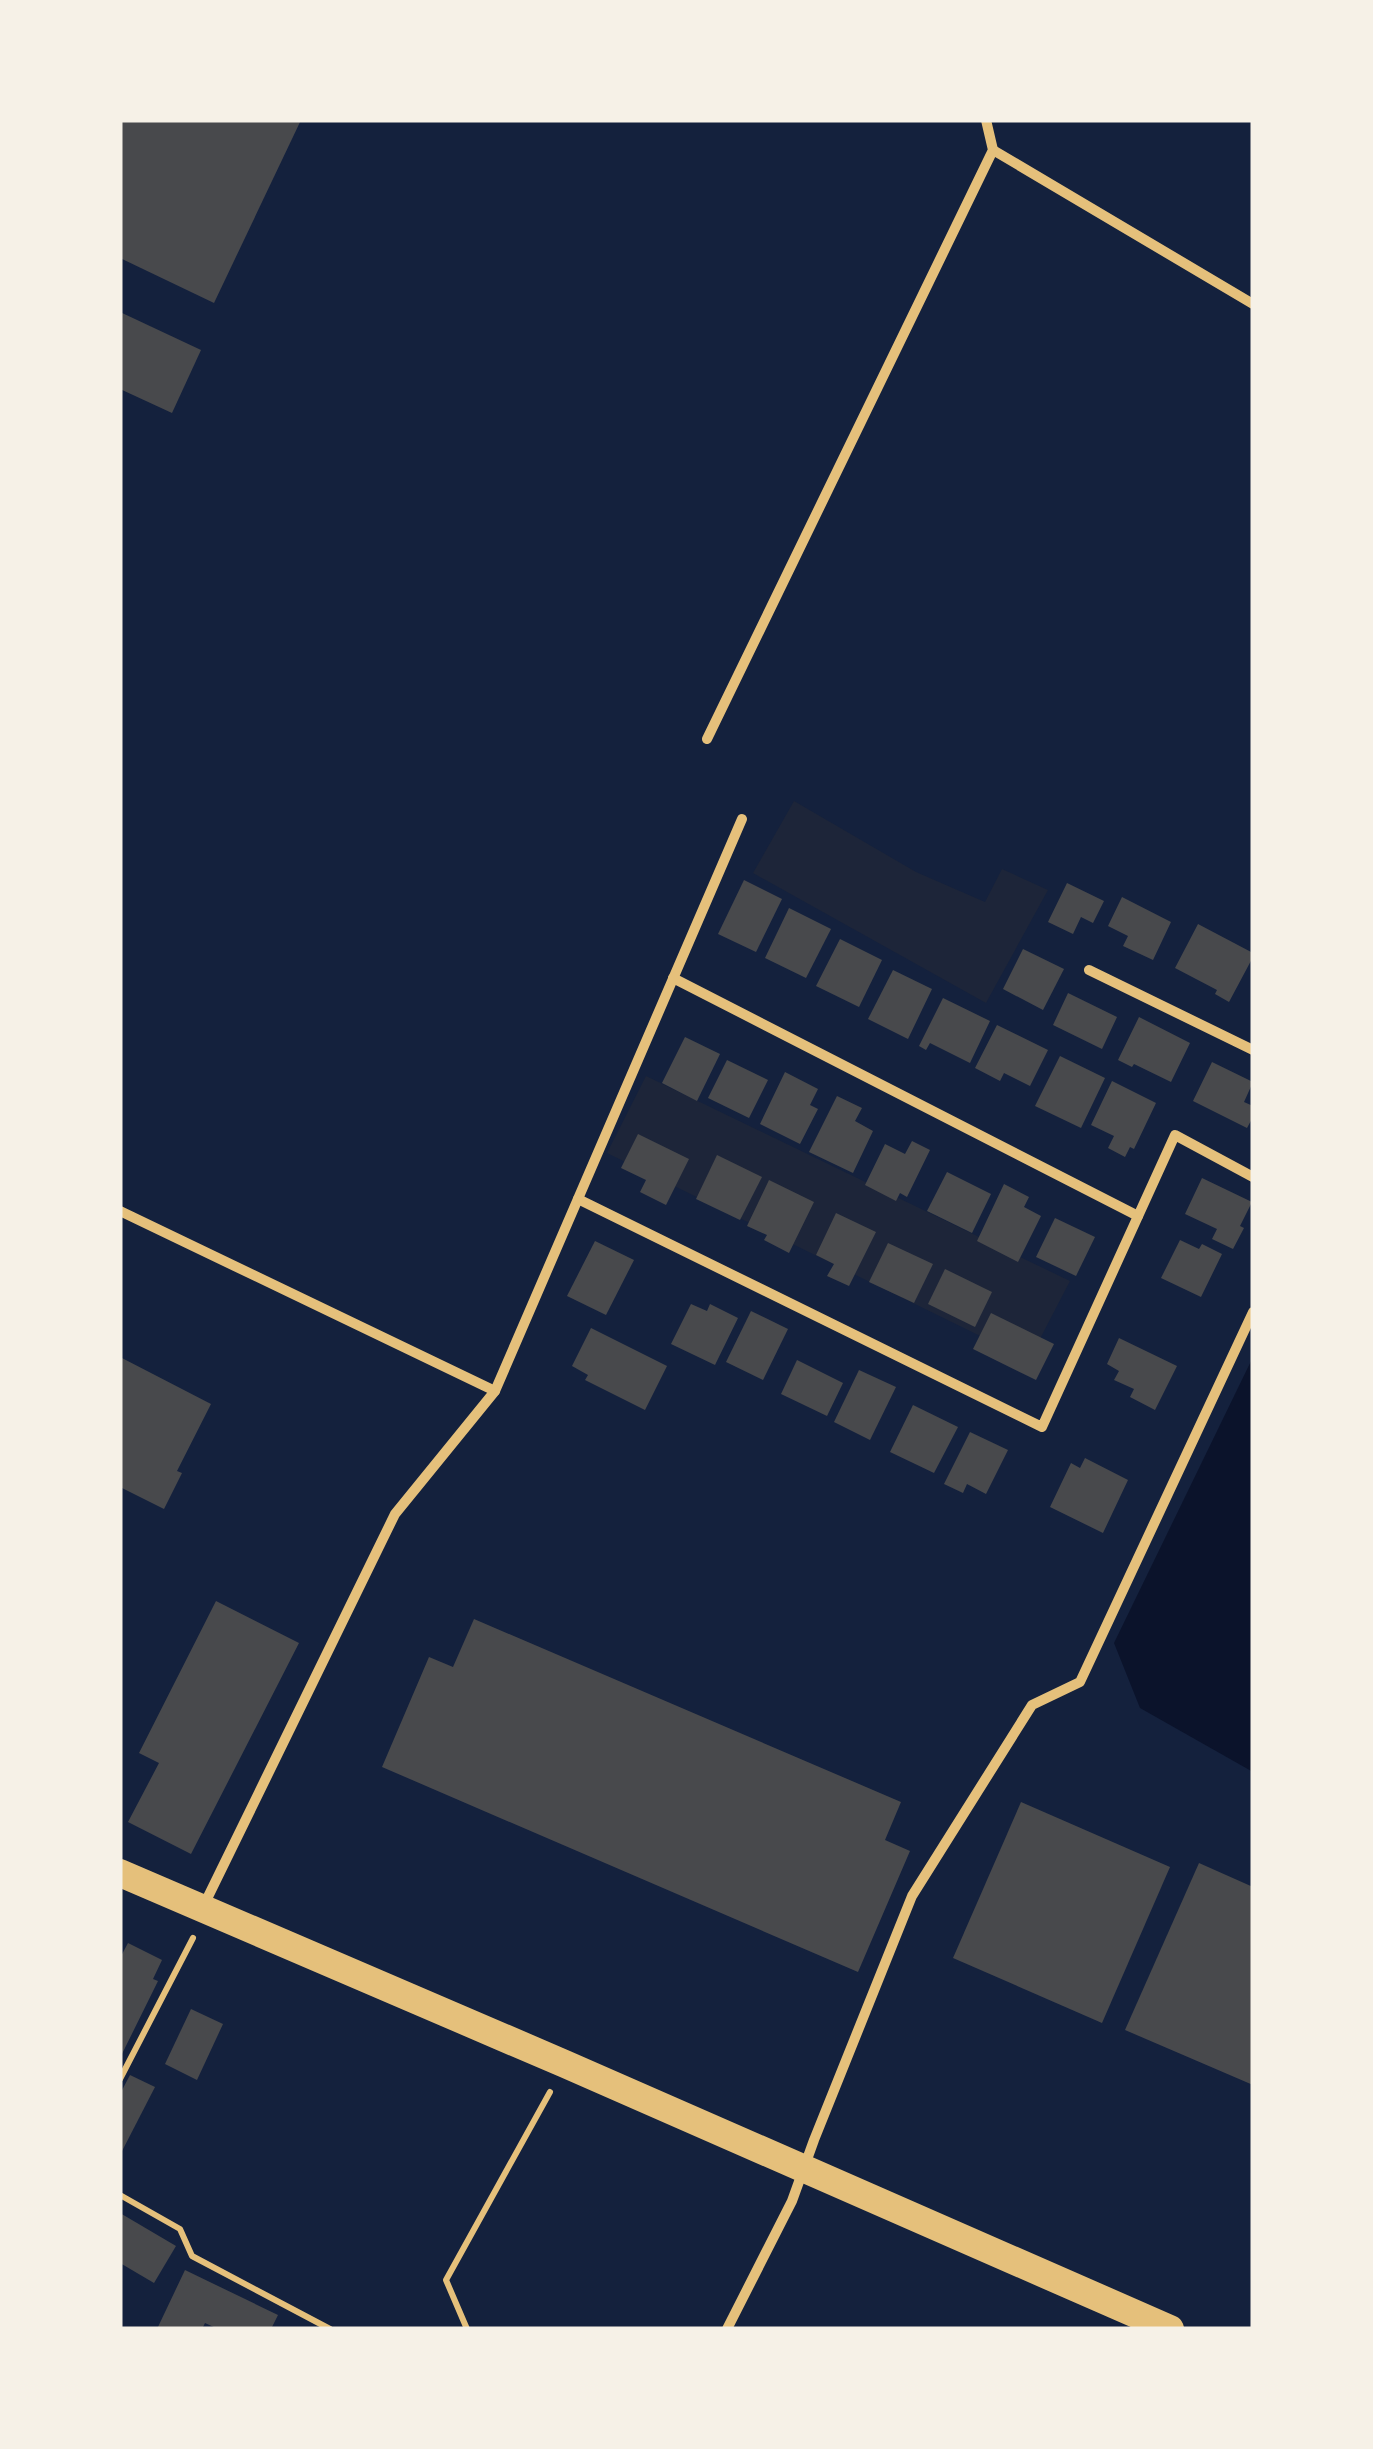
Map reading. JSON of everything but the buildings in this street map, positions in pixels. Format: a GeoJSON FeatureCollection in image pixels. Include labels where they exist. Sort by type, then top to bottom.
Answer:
{"type":"FeatureCollection","features":[{"type":"Feature","properties":{"kind":"highway"},"geometry":{"type":"LineString","coordinates":[[120,1873],[1170,2329]]}},
{"type":"Feature","properties":{"kind":"street"},"geometry":{"type":"LineString","coordinates":[[706,739],[993,150],[986,120]]}},
{"type":"Feature","properties":{"kind":"street"},"geometry":{"type":"LineString","coordinates":[[993,150],[1253,304]]}},
{"type":"Feature","properties":{"kind":"street"},"geometry":{"type":"LineString","coordinates":[[204,1910],[396,1514],[495,1391],[742,819]]}},
{"type":"Feature","properties":{"kind":"street"},"geometry":{"type":"LineString","coordinates":[[1089,970],[1253,1050]]}},
{"type":"Feature","properties":{"kind":"street"},"geometry":{"type":"LineString","coordinates":[[673,978],[1138,1216]]}},
{"type":"Feature","properties":{"kind":"street"},"geometry":{"type":"LineString","coordinates":[[578,1199],[1042,1428],[1175,1135],[1253,1176]]}},
{"type":"Feature","properties":{"kind":"street"},"geometry":{"type":"LineString","coordinates":[[120,1210],[495,1391]]}},
{"type":"Feature","properties":{"kind":"street"},"geometry":{"type":"LineString","coordinates":[[727,2329],[792,2201],[912,1896],[1032,1705],[1080,1682],[1253,1312]]}},
{"type":"Feature","properties":{"kind":"path"},"geometry":{"type":"LineString","coordinates":[[120,2079],[204,1910]]}},
{"type":"Feature","properties":{"kind":"path"},"geometry":{"type":"LineString","coordinates":[[467,2329],[446,2280],[565,2064]]}},
{"type":"Feature","properties":{"kind":"path"},"geometry":{"type":"LineString","coordinates":[[120,2196],[180,2229],[192,2256],[330,2329]]}},
{"type":"Feature","properties":{"kind":"shaded area"},"geometry":{"type":"Polygon","coordinates":[[[794,801],[916,872],[985,902],[1002,869],[1048,890],[986,1003],[753,873],[794,801]]]}},
{"type":"Feature","properties":{"kind":"shaded area"},"geometry":{"type":"Polygon","coordinates":[[[646,1076],[1070,1281],[1029,1360],[607,1153],[646,1076]]]}},
{"type":"Feature","properties":{"kind":"shaded area"},"geometry":{"type":"Polygon","coordinates":[[[1253,1357],[1253,1772],[1140,1708],[1114,1643],[1253,1357]]]}}]}
